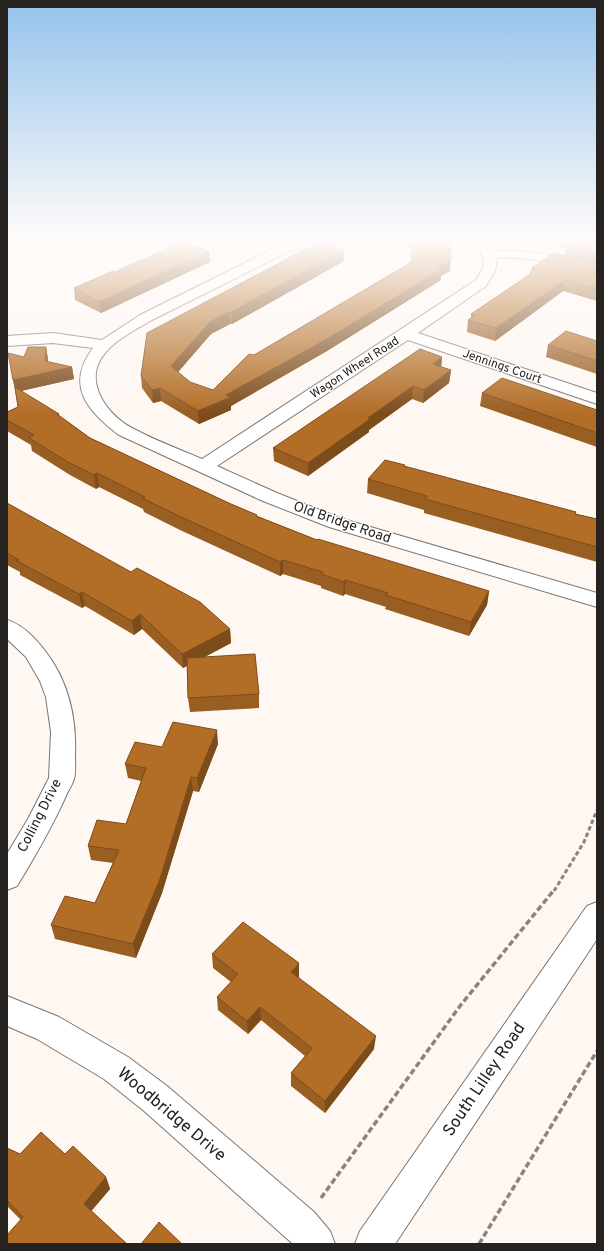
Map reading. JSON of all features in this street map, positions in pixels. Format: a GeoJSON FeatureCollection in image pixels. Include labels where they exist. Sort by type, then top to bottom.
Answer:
{"type":"FeatureCollection","features":[{"type":"Feature","properties":{"kind":"street","name":"Old Bridge Road"},"geometry":{"type":"LineString","coordinates":[[186,297],[143,319],[105,345],[98,352],[90,366],[88,375],[88,389],[92,398],[102,412],[125,431],[277,500],[336,523],[597,600]]}},
{"type":"Feature","properties":{"kind":"street","name":"Wagon Wheel Road"},"geometry":{"type":"LineString","coordinates":[[204,466],[460,297]]}},
{"type":"Feature","properties":{"kind":"street","name":"Jennings Court"},"geometry":{"type":"LineString","coordinates":[[406,334],[597,399]]}},
{"type":"Feature","properties":{"kind":"street"},"geometry":{"type":"LineString","coordinates":[[7,350],[35,339]]}},
{"type":"Feature","properties":{"kind":"street"},"geometry":{"type":"LineString","coordinates":[[7,341],[66,339],[105,345]]}},
{"type":"Feature","properties":{"kind":"street","name":"Colling Drive"},"geometry":{"type":"LineString","coordinates":[[7,626],[28,644],[45,666],[57,692],[62,712],[64,732],[62,776],[46,813],[7,878]]}},
{"type":"Feature","properties":{"kind":"street","name":"South Lilley Road"},"geometry":{"type":"LineString","coordinates":[[373,1244],[597,915]]}},
{"type":"Feature","properties":{"kind":"street","name":"Woodbridge Drive"},"geometry":{"type":"LineString","coordinates":[[7,1011],[48,1028],[116,1068],[154,1098],[301,1226],[317,1244]]}},
{"type":"Feature","properties":{"kind":"path"},"geometry":{"type":"LineString","coordinates":[[321,1198],[460,1006],[550,897],[584,842],[597,810]]}},
{"type":"Feature","properties":{"kind":"path"},"geometry":{"type":"LineString","coordinates":[[479,1244],[597,1051]]}},
{"type":"Feature","properties":{"kind":"building"},"geometry":{"type":"Polygon","coordinates":[[[91,297],[109,297],[99,302],[91,297]]]}},
{"type":"Feature","properties":{"kind":"building"},"geometry":{"type":"Polygon","coordinates":[[[214,297],[258,297],[210,322],[171,366],[190,382],[213,390],[249,354],[254,355],[352,297],[395,297],[327,339],[226,395],[231,397],[198,411],[160,388],[152,390],[141,376],[147,333],[214,297]]]}},
{"type":"Feature","properties":{"kind":"building"},"geometry":{"type":"Polygon","coordinates":[[[496,297],[540,297],[496,328],[468,320],[475,315],[471,314],[496,297]]]}},
{"type":"Feature","properties":{"kind":"building"},"geometry":{"type":"Polygon","coordinates":[[[566,331],[597,341],[597,361],[548,345],[566,331]]]}},
{"type":"Feature","properties":{"kind":"building"},"geometry":{"type":"Polygon","coordinates":[[[28,347],[46,347],[45,361],[72,367],[13,380],[8,353],[24,357],[28,347]]]}},
{"type":"Feature","properties":{"kind":"building"},"geometry":{"type":"Polygon","coordinates":[[[420,349],[442,357],[433,364],[451,370],[424,390],[413,386],[308,463],[273,448],[420,349]]]}},
{"type":"Feature","properties":{"kind":"building"},"geometry":{"type":"Polygon","coordinates":[[[502,378],[597,410],[597,433],[482,393],[502,378]]]}},
{"type":"Feature","properties":{"kind":"building"},"geometry":{"type":"Polygon","coordinates":[[[15,387],[59,414],[57,414],[90,438],[257,515],[256,516],[317,540],[318,539],[489,591],[471,622],[386,595],[388,593],[345,580],[344,582],[321,574],[323,572],[283,560],[280,562],[179,516],[142,498],[145,497],[97,473],[94,475],[68,462],[29,438],[34,435],[7,420],[7,412],[18,407],[15,387]]]}},
{"type":"Feature","properties":{"kind":"building"},"geometry":{"type":"Polygon","coordinates":[[[385,460],[597,519],[597,547],[425,499],[427,496],[368,479],[385,460]]]}},
{"type":"Feature","properties":{"kind":"building"},"geometry":{"type":"Polygon","coordinates":[[[7,503],[131,572],[137,568],[200,602],[230,629],[182,654],[140,614],[132,621],[82,592],[79,594],[17,561],[19,560],[7,553],[7,503]]]}},
{"type":"Feature","properties":{"kind":"building"},"geometry":{"type":"Polygon","coordinates":[[[255,654],[259,694],[188,698],[187,658],[255,654]]]}},
{"type":"Feature","properties":{"kind":"building"},"geometry":{"type":"Polygon","coordinates":[[[173,722],[217,730],[197,778],[191,777],[160,879],[133,944],[51,925],[65,896],[95,903],[119,850],[88,846],[97,820],[126,824],[146,768],[125,764],[135,742],[162,747],[173,722]]]}},
{"type":"Feature","properties":{"kind":"building"},"geometry":{"type":"Polygon","coordinates":[[[243,922],[299,963],[291,972],[376,1036],[325,1101],[291,1073],[312,1048],[260,1007],[247,1021],[217,997],[238,974],[212,954],[243,922]]]}},
{"type":"Feature","properties":{"kind":"building"},"geometry":{"type":"Polygon","coordinates":[[[41,1132],[65,1154],[73,1146],[106,1177],[84,1204],[127,1244],[7,1243],[7,1235],[23,1217],[7,1200],[7,1148],[20,1154],[41,1132]]]}},
{"type":"Feature","properties":{"kind":"building"},"geometry":{"type":"Polygon","coordinates":[[[159,1222],[182,1244],[141,1244],[159,1222]]]}}]}
